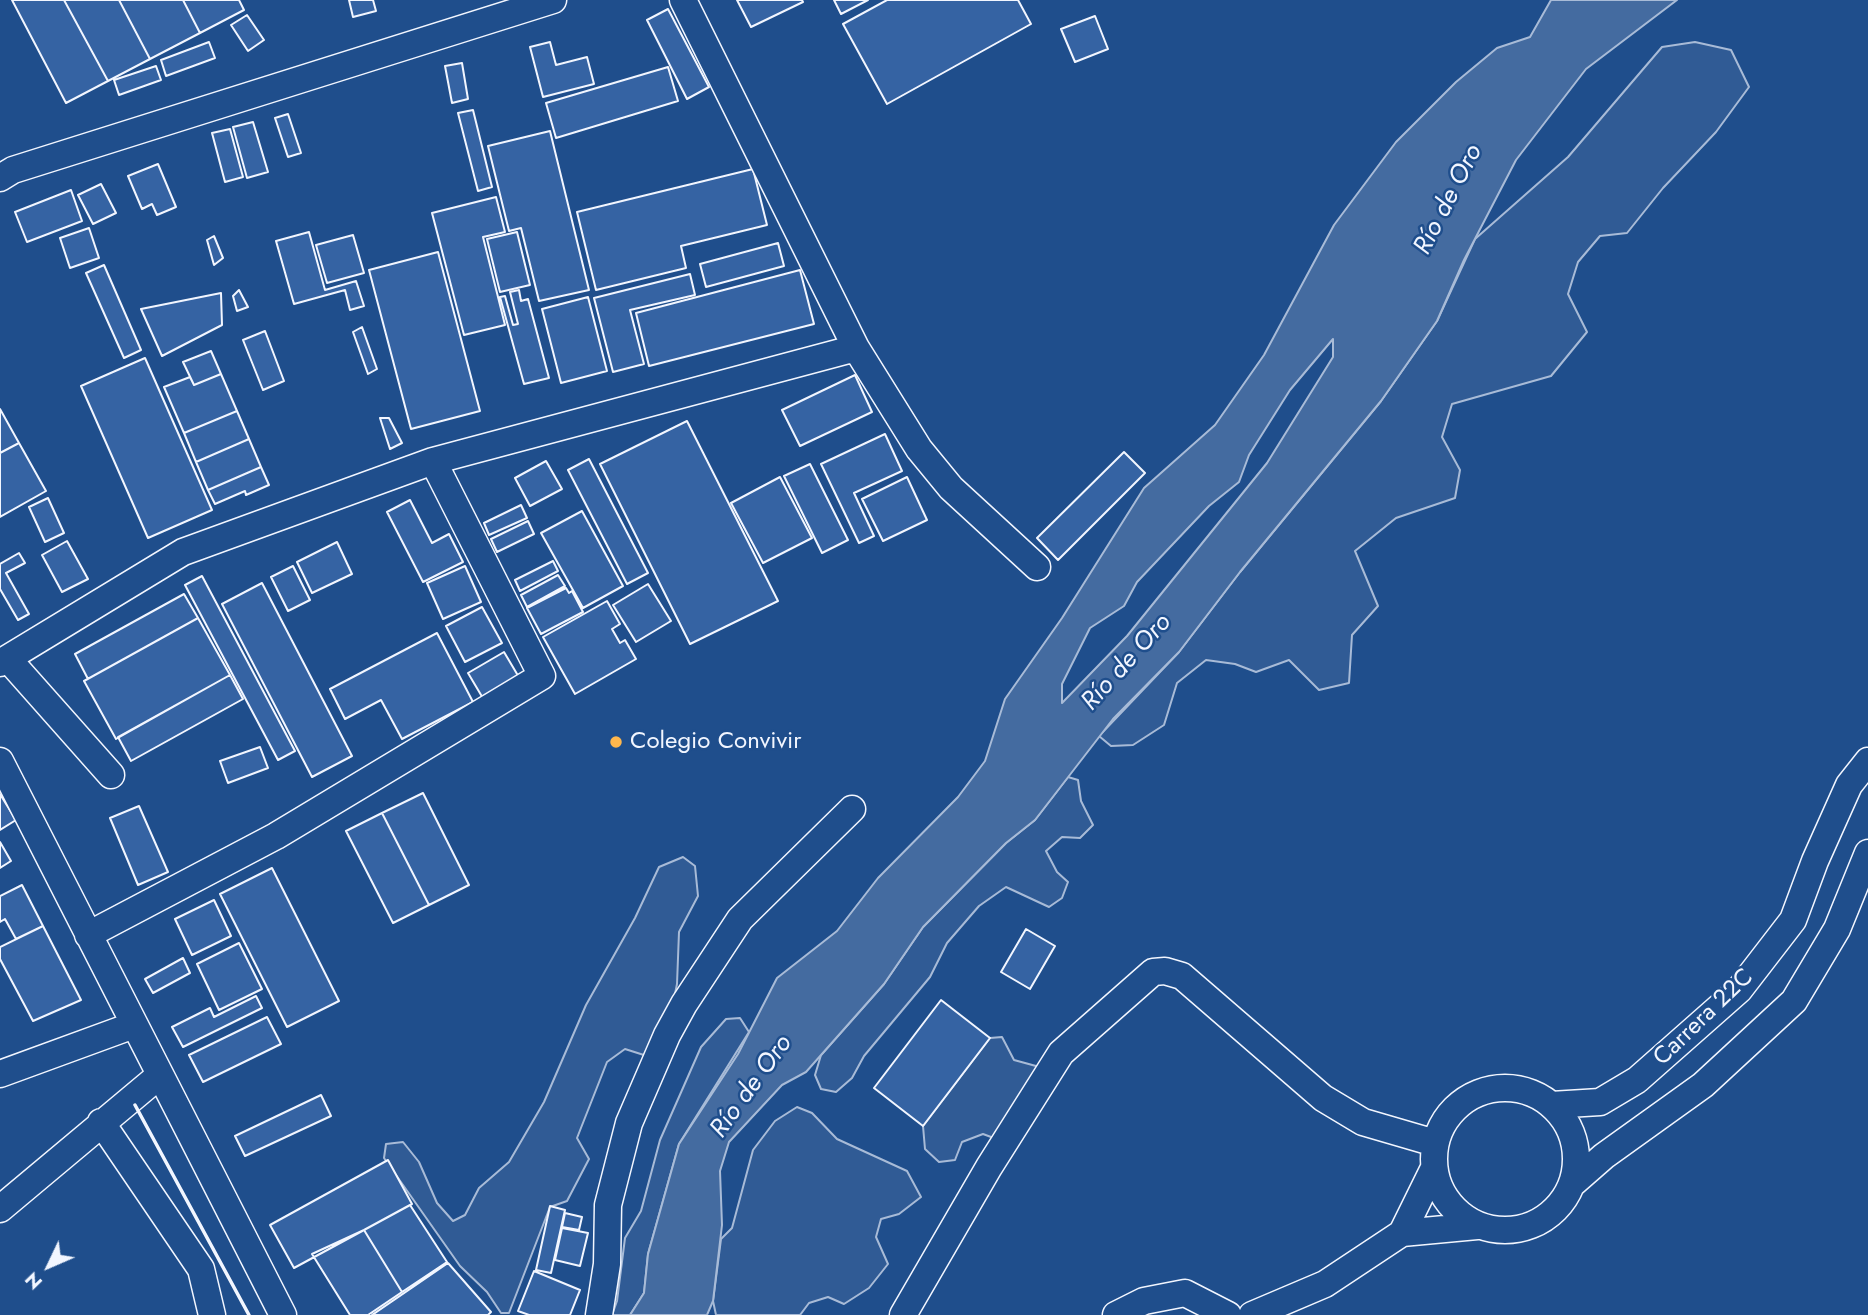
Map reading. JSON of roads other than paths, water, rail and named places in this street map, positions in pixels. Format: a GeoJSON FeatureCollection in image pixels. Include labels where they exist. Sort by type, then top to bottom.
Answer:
{"type":"FeatureCollection","features":[{"type":"Feature","properties":{"kind":"street"},"geometry":{"type":"LineString","coordinates":[[0,178],[13,170],[553,0]]}},
{"type":"Feature","properties":{"kind":"street"},"geometry":{"type":"LineString","coordinates":[[683,0],[856,348],[919,449],[951,488],[1037,567]]}},
{"type":"Feature","properties":{"kind":"street"},"geometry":{"type":"LineString","coordinates":[[111,775],[4,661],[183,552],[433,461],[856,348]]}},
{"type":"Feature","properties":{"kind":"street"},"geometry":{"type":"LineString","coordinates":[[88,935],[276,836],[541,676],[433,461]]}},
{"type":"Feature","properties":{"kind":"street"},"geometry":{"type":"LineString","coordinates":[[0,761],[283,1315]]}},
{"type":"Feature","properties":{"kind":"street","name":"Carrera 22C"},"geometry":{"type":"LineString","coordinates":[[1551,1105],[1600,1102],[1637,1080],[1739,990],[1793,920],[1815,861],[1849,786],[1868,761]]}},
{"type":"Feature","properties":{"kind":"street"},"geometry":{"type":"LineString","coordinates":[[599,1315],[607,1264],[608,1205],[629,1123],[667,1035],[684,1004],[740,919],[852,809]]}},
{"type":"Feature","properties":{"kind":"street","name":"Carrera 22C"},"geometry":{"type":"LineString","coordinates":[[1572,1184],[1604,1156],[1703,1085],[1794,1001],[1837,929],[1868,853]]}},
{"type":"Feature","properties":{"kind":"street"},"geometry":{"type":"LineString","coordinates":[[903,1315],[989,1167],[1061,1053],[1153,972],[1165,971],[1182,976],[1324,1098],[1363,1122],[1434,1156],[1446,1200],[1458,1213],[1477,1226]]}},
{"type":"Feature","properties":{"kind":"street"},"geometry":{"type":"LineString","coordinates":[[0,1074],[134,1025]]}},
{"type":"Feature","properties":{"kind":"street"},"geometry":{"type":"LineString","coordinates":[[0,1209],[160,1075]]}},
{"type":"Feature","properties":{"kind":"street"},"geometry":{"type":"LineString","coordinates":[[1252,1315],[1325,1284],[1402,1233],[1477,1226],[1506,1230],[1539,1222],[1553,1212],[1572,1184],[1576,1150],[1571,1133],[1551,1105],[1521,1089],[1486,1089],[1457,1105],[1445,1119],[1434,1156],[1402,1233]]}},
{"type":"Feature","properties":{"kind":"street"},"geometry":{"type":"LineString","coordinates":[[101,1122],[201,1269],[212,1315]]}},
{"type":"Feature","properties":{"kind":"street"},"geometry":{"type":"LineString","coordinates":[[1116,1315],[1144,1301],[1185,1293],[1228,1315]]}},
{"type":"Feature","properties":{"kind":"water","name":"Río de Oro"},"geometry":{"type":"Polygon","coordinates":[[[1551,0],[1677,0],[1586,69],[1516,160],[1464,260],[1437,321],[1381,401],[1240,572],[1179,652],[1113,719],[1035,820],[1006,843],[923,927],[884,984],[806,1072],[782,1085],[729,1142],[720,1171],[722,1225],[713,1301],[707,1315],[630,1315],[644,1293],[648,1254],[679,1144],[738,1054],[777,978],[837,931],[878,878],[958,797],[985,761],[1005,699],[1062,618],[1144,488],[1215,425],[1264,355],[1334,225],[1396,142],[1456,82],[1497,48],[1530,37],[1551,0]],[[1333,339],[1290,390],[1249,455],[1239,482],[1209,506],[1137,582],[1124,606],[1090,628],[1062,684],[1062,703],[1127,636],[1267,463],[1333,357],[1333,339]]]}},
{"type":"Feature","properties":{"kind":"place","name":"Colegio Convivir"},"geometry":{"type":"Point","coordinates":[616,742]}}]}
